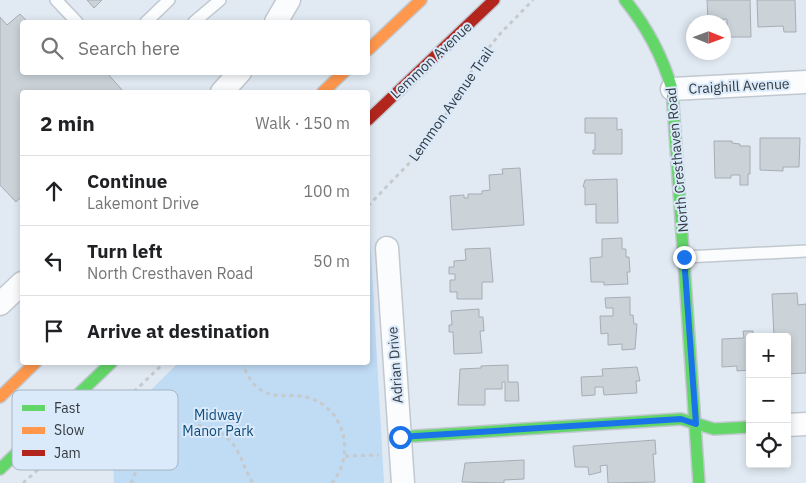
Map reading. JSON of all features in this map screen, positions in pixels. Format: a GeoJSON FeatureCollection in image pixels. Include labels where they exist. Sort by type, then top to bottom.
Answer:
{"type":"FeatureCollection","features":[{"type":"Feature","properties":{"kind":"street"},"geometry":{"type":"LineString","coordinates":[[277,20],[289,0]]}},
{"type":"Feature","properties":{"kind":"street"},"geometry":{"type":"LineString","coordinates":[[370,48],[421,0]]}},
{"type":"Feature","properties":{"kind":"street","name":"Lemmon Avenue"},"geometry":{"type":"LineString","coordinates":[[370,118],[494,0]]}},
{"type":"Feature","properties":{"kind":"street","name":"North Cresthaven Road"},"geometry":{"type":"LineString","coordinates":[[625,0],[654,40],[667,67],[672,89],[699,483]]}},
{"type":"Feature","properties":{"kind":"street"},"geometry":{"type":"LineString","coordinates":[[224,90],[237,75]]}},
{"type":"Feature","properties":{"kind":"street"},"geometry":{"type":"LineString","coordinates":[[325,90],[341,75]]}},
{"type":"Feature","properties":{"kind":"street","name":"Craighill Avenue"},"geometry":{"type":"LineString","coordinates":[[672,89],[806,82]]}},
{"type":"Feature","properties":{"kind":"street","name":"Adrian Drive"},"geometry":{"type":"LineString","coordinates":[[387,248],[403,483]]}},
{"type":"Feature","properties":{"kind":"street"},"geometry":{"type":"LineString","coordinates":[[0,304],[20,284]]}},
{"type":"Feature","properties":{"kind":"street"},"geometry":{"type":"LineString","coordinates":[[0,397],[33,365]]}},
{"type":"Feature","properties":{"kind":"street"},"geometry":{"type":"LineString","coordinates":[[83,390],[109,365]]}},
{"type":"Feature","properties":{"kind":"street"},"geometry":{"type":"LineString","coordinates":[[400,437],[681,419],[714,429],[746,427]]}},
{"type":"Feature","properties":{"kind":"street"},"geometry":{"type":"LineString","coordinates":[[791,425],[806,424]]}},
{"type":"Feature","properties":{"kind":"street"},"geometry":{"type":"LineString","coordinates":[[0,469],[12,458]]}},
{"type":"Feature","properties":{"kind":"lane"},"geometry":{"type":"LineString","coordinates":[[56,0],[74,20]]}},
{"type":"Feature","properties":{"kind":"lane"},"geometry":{"type":"LineString","coordinates":[[148,20],[169,0]]}},
{"type":"Feature","properties":{"kind":"lane"},"geometry":{"type":"LineString","coordinates":[[196,20],[220,0]]}},
{"type":"Feature","properties":{"kind":"lane"},"geometry":{"type":"LineString","coordinates":[[684,257],[806,251]]}},
{"type":"Feature","properties":{"kind":"path","name":"Lemmon Avenue Trail"},"geometry":{"type":"LineString","coordinates":[[370,204],[419,153],[441,123],[480,60],[498,36],[533,0]]}},
{"type":"Feature","properties":{"kind":"path"},"geometry":{"type":"LineString","coordinates":[[136,390],[162,365]]}},
{"type":"Feature","properties":{"kind":"path"},"geometry":{"type":"LineString","coordinates":[[243,365],[249,379],[261,390],[281,397],[306,397],[324,406],[337,418],[345,437],[345,456],[338,477],[332,483]]}},
{"type":"Feature","properties":{"kind":"path"},"geometry":{"type":"LineString","coordinates":[[178,427],[192,425],[203,426],[214,430],[230,440],[241,455],[246,473],[253,483]]}},
{"type":"Feature","properties":{"kind":"path"},"geometry":{"type":"LineString","coordinates":[[345,456],[379,455]]}},
{"type":"Feature","properties":{"kind":"path"},"geometry":{"type":"LineString","coordinates":[[23,483],[38,470]]}},
{"type":"Feature","properties":{"kind":"path"},"geometry":{"type":"LineString","coordinates":[[131,483],[136,470]]}},
{"type":"Feature","properties":{"kind":"green space","name":"Midway Manor Park"},"geometry":{"type":"Polygon","coordinates":[[[370,236],[384,483],[114,483],[114,470],[178,470],[178,390],[151,390],[176,365],[370,365],[370,236]]]}},
{"type":"Feature","properties":{"kind":"building"},"geometry":{"type":"Polygon","coordinates":[[[87,0],[102,0],[94,8],[87,0]]]}},
{"type":"Feature","properties":{"kind":"building"},"geometry":{"type":"Polygon","coordinates":[[[707,0],[750,0],[751,37],[731,37],[731,15],[708,15],[707,0]]]}},
{"type":"Feature","properties":{"kind":"building"},"geometry":{"type":"Polygon","coordinates":[[[757,0],[795,0],[796,32],[784,32],[783,26],[758,27],[757,0]]]}},
{"type":"Feature","properties":{"kind":"building"},"geometry":{"type":"Polygon","coordinates":[[[20,14],[26,20],[20,20],[20,75],[109,75],[122,90],[20,90],[20,198],[16,202],[0,185],[0,17],[7,25],[20,14]]]}},
{"type":"Feature","properties":{"kind":"building"},"geometry":{"type":"Polygon","coordinates":[[[585,118],[617,118],[617,130],[622,129],[622,154],[593,154],[593,150],[595,150],[595,133],[585,133],[585,118]]]}},
{"type":"Feature","properties":{"kind":"building"},"geometry":{"type":"Polygon","coordinates":[[[760,138],[800,138],[799,167],[783,167],[783,171],[760,170],[760,138]]]}},
{"type":"Feature","properties":{"kind":"building"},"geometry":{"type":"Polygon","coordinates":[[[714,141],[732,141],[732,143],[740,144],[740,146],[750,146],[748,185],[740,185],[740,175],[731,175],[731,178],[715,178],[714,141]]]}},
{"type":"Feature","properties":{"kind":"building"},"geometry":{"type":"Polygon","coordinates":[[[520,168],[524,225],[452,230],[450,196],[464,195],[464,198],[468,198],[468,194],[482,194],[482,191],[490,190],[489,175],[503,174],[502,169],[520,168]]]}},
{"type":"Feature","properties":{"kind":"building"},"geometry":{"type":"Polygon","coordinates":[[[617,179],[618,223],[596,223],[596,204],[585,205],[585,187],[583,187],[585,180],[617,179]]]}},
{"type":"Feature","properties":{"kind":"building"},"geometry":{"type":"Polygon","coordinates":[[[622,238],[622,249],[626,249],[626,257],[629,257],[630,272],[627,272],[628,284],[604,285],[604,282],[591,282],[590,258],[602,257],[602,239],[622,238]]]}},
{"type":"Feature","properties":{"kind":"building"},"geometry":{"type":"Polygon","coordinates":[[[490,248],[493,282],[482,282],[482,299],[457,299],[457,292],[450,292],[450,280],[455,280],[455,274],[449,274],[449,267],[454,267],[454,261],[466,260],[465,249],[490,248]]]}},
{"type":"Feature","properties":{"kind":"building"},"geometry":{"type":"Polygon","coordinates":[[[797,293],[798,305],[806,304],[806,373],[791,374],[791,333],[774,333],[772,294],[797,293]]]}},
{"type":"Feature","properties":{"kind":"building"},"geometry":{"type":"Polygon","coordinates":[[[630,297],[630,315],[633,315],[634,324],[637,324],[635,349],[622,350],[622,344],[608,345],[608,333],[601,334],[600,316],[613,316],[613,308],[606,308],[605,298],[630,297]]]}},
{"type":"Feature","properties":{"kind":"building"},"geometry":{"type":"Polygon","coordinates":[[[479,309],[479,317],[483,317],[484,331],[480,331],[482,353],[454,354],[453,332],[449,332],[449,325],[452,325],[451,311],[479,309]]]}},
{"type":"Feature","properties":{"kind":"building"},"geometry":{"type":"Polygon","coordinates":[[[743,331],[753,331],[753,333],[746,333],[746,370],[737,371],[737,366],[722,367],[722,339],[744,338],[743,331]]]}},
{"type":"Feature","properties":{"kind":"building"},"geometry":{"type":"Polygon","coordinates":[[[508,365],[508,382],[518,382],[519,401],[505,401],[505,382],[502,382],[502,389],[485,389],[485,405],[458,405],[460,369],[508,365]]]}},
{"type":"Feature","properties":{"kind":"building"},"geometry":{"type":"Polygon","coordinates":[[[637,367],[640,381],[636,381],[637,393],[604,395],[603,387],[595,387],[595,395],[582,396],[581,377],[603,376],[602,369],[637,367]]]}},
{"type":"Feature","properties":{"kind":"building"},"geometry":{"type":"Polygon","coordinates":[[[655,440],[656,454],[653,454],[655,482],[608,483],[607,465],[600,466],[601,472],[589,475],[588,467],[575,467],[573,446],[655,440]]]}},
{"type":"Feature","properties":{"kind":"building"},"geometry":{"type":"Polygon","coordinates":[[[524,460],[524,479],[504,480],[504,483],[462,482],[465,463],[524,460]]]}},
{"type":"Feature","properties":{"kind":"traffic: fast"},"geometry":{"type":"LineString","coordinates":[[625,0],[653,42],[664,65],[672,89],[699,483]]}},
{"type":"Feature","properties":{"kind":"traffic: fast"},"geometry":{"type":"LineString","coordinates":[[83,390],[109,365]]}},
{"type":"Feature","properties":{"kind":"traffic: fast"},"geometry":{"type":"LineString","coordinates":[[400,437],[681,419],[714,429],[746,427]]}},
{"type":"Feature","properties":{"kind":"traffic: fast"},"geometry":{"type":"LineString","coordinates":[[0,469],[12,458]]}},
{"type":"Feature","properties":{"kind":"traffic: slow"},"geometry":{"type":"LineString","coordinates":[[370,48],[421,0]]}},
{"type":"Feature","properties":{"kind":"traffic: slow"},"geometry":{"type":"LineString","coordinates":[[325,90],[341,75]]}},
{"type":"Feature","properties":{"kind":"traffic: slow"},"geometry":{"type":"LineString","coordinates":[[0,397],[33,365]]}},
{"type":"Feature","properties":{"kind":"traffic: jam"},"geometry":{"type":"LineString","coordinates":[[370,118],[494,0]]}},
{"type":"Feature","properties":{"kind":"route"},"geometry":{"type":"LineString","coordinates":[[400,437],[681,419],[696,424],[684,257]]}}]}
